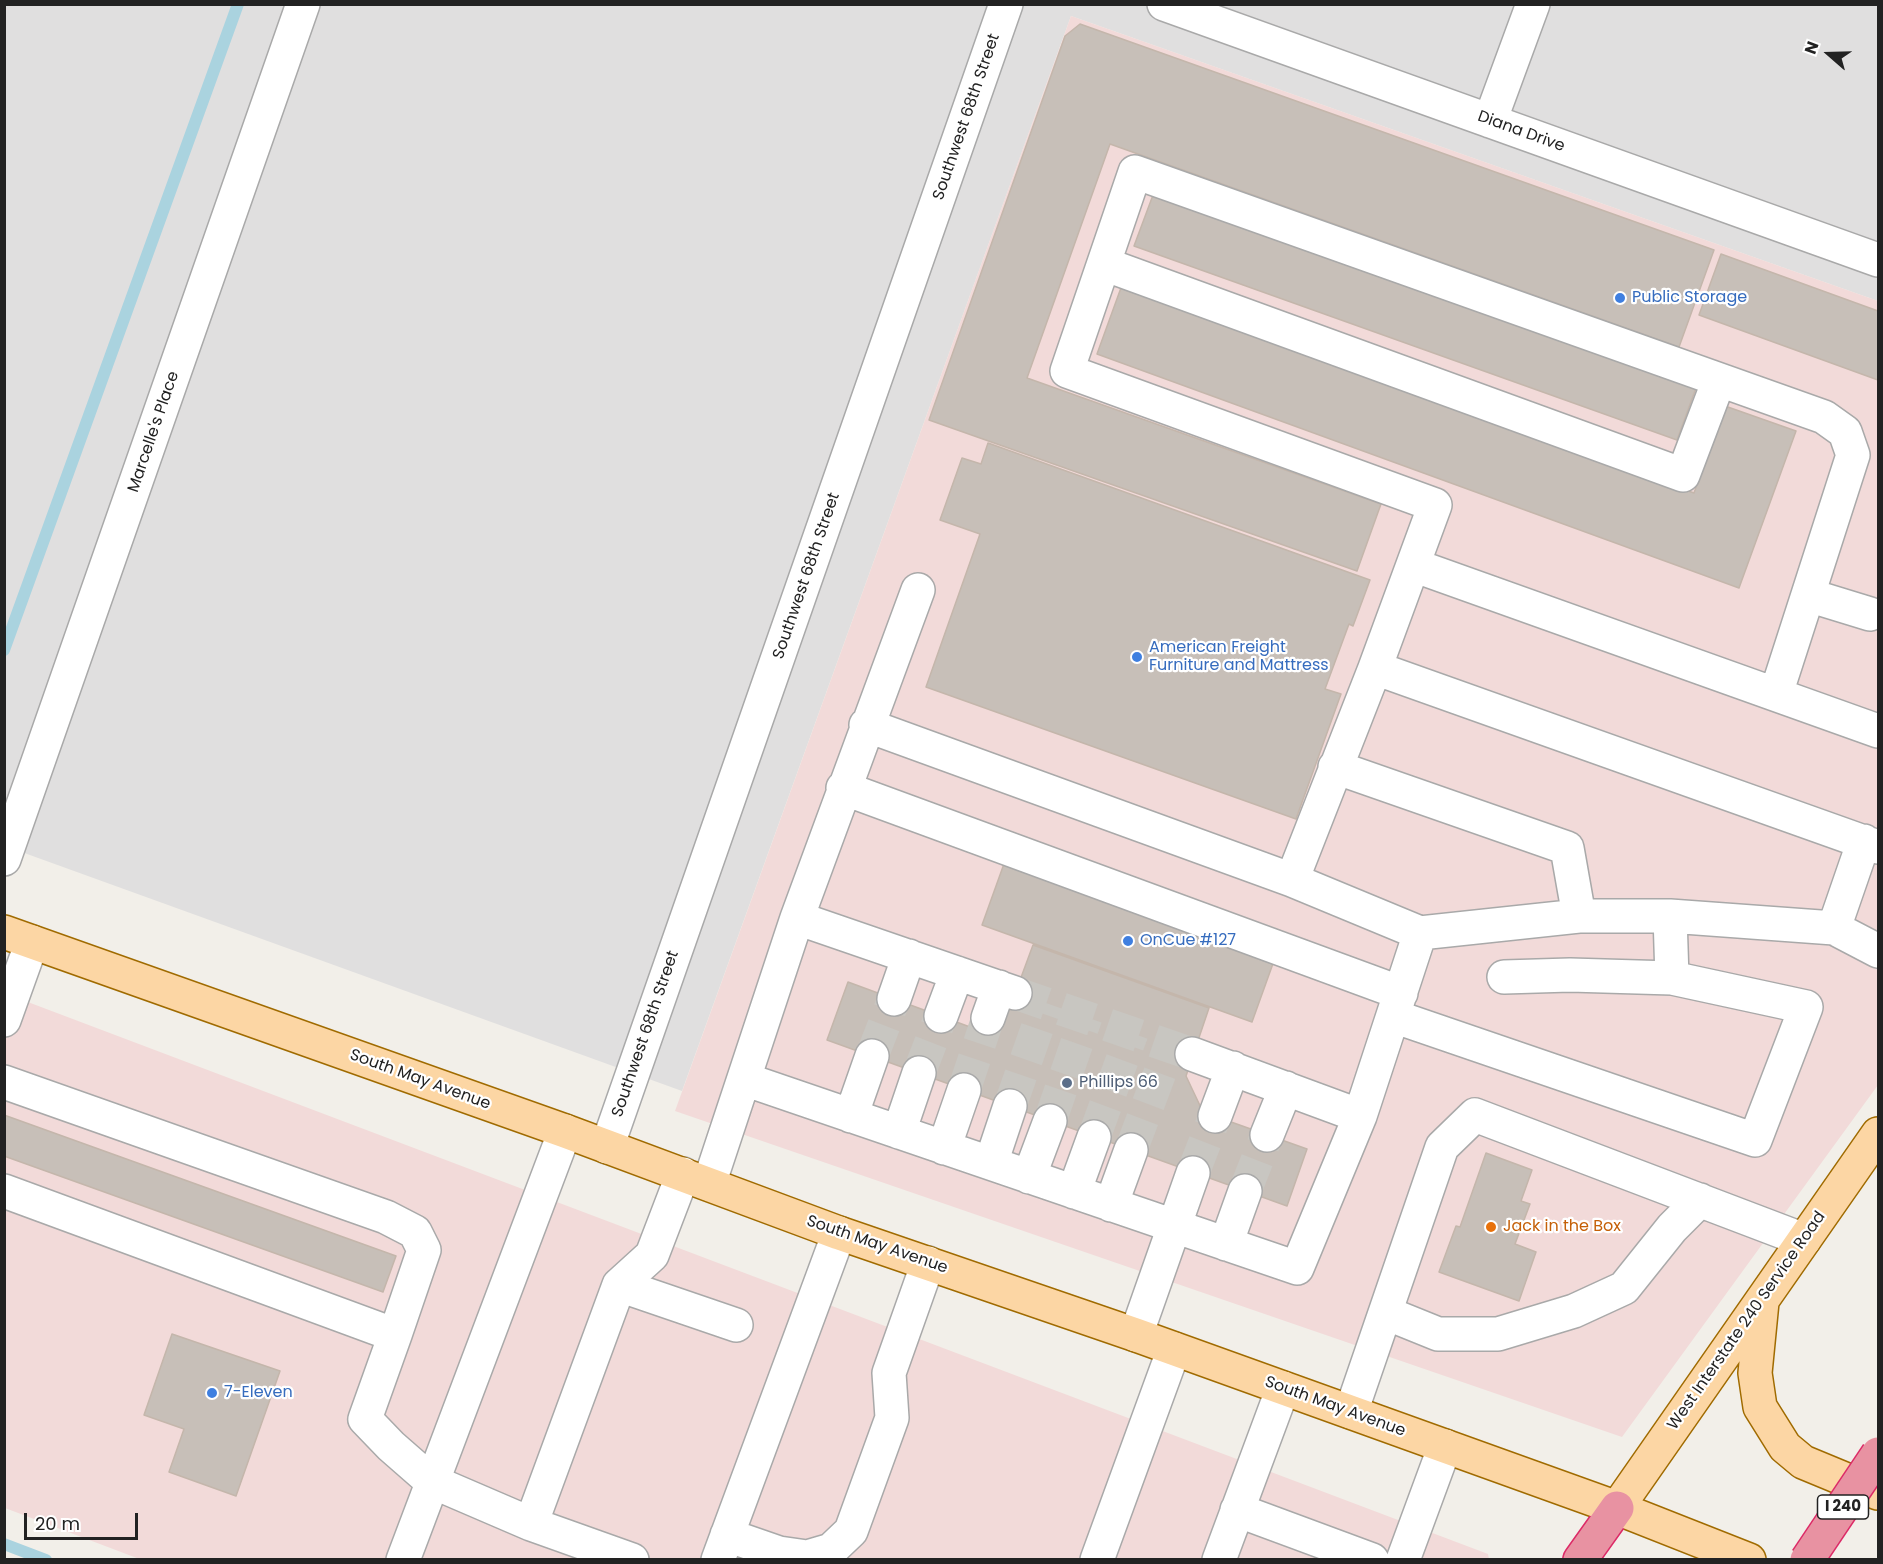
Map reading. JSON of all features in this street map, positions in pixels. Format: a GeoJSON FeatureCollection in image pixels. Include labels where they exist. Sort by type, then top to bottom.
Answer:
{"type":"FeatureCollection","features":[{"type":"Feature","properties":{"kind":"highway","name":"I 240"},"geometry":{"type":"LineString","coordinates":[[1807,1560],[1878,1454]]}},
{"type":"Feature","properties":{"kind":"highway"},"geometry":{"type":"LineString","coordinates":[[1580,1560],[1617,1508]]}},
{"type":"Feature","properties":{"kind":"main road","name":"South May Avenue"},"geometry":{"type":"LineString","coordinates":[[18,937],[565,1131],[839,1233],[1174,1348],[1617,1508],[1749,1560]]}},
{"type":"Feature","properties":{"kind":"main road","name":"West Interstate 240 Service Road"},"geometry":{"type":"LineString","coordinates":[[1617,1508],[1878,1134]]}},
{"type":"Feature","properties":{"kind":"main road"},"geometry":{"type":"LineString","coordinates":[[1762,1300],[1755,1373],[1760,1407],[1785,1447],[1803,1462],[1878,1493]]}},
{"type":"Feature","properties":{"kind":"street","name":"Marcelle's Place"},"geometry":{"type":"LineString","coordinates":[[4,859],[303,4]]}},
{"type":"Feature","properties":{"kind":"street","name":"Southwest 68th Street"},"geometry":{"type":"LineString","coordinates":[[607,1147],[1006,4]]}},
{"type":"Feature","properties":{"kind":"street","name":"Diana Drive"},"geometry":{"type":"LineString","coordinates":[[1164,4],[1878,260]]}},
{"type":"Feature","properties":{"kind":"street"},"geometry":{"type":"LineString","coordinates":[[1490,121],[1533,4]]}},
{"type":"Feature","properties":{"kind":"street"},"geometry":{"type":"LineString","coordinates":[[1292,880],[1375,668],[1435,505],[1067,371],[1135,172],[1824,417],[1845,432],[1852,455],[1776,694]]}},
{"type":"Feature","properties":{"kind":"street"},"geometry":{"type":"LineString","coordinates":[[1104,264],[1683,475],[1719,380]]}},
{"type":"Feature","properties":{"kind":"street"},"geometry":{"type":"LineString","coordinates":[[1413,565],[1878,730]]}},
{"type":"Feature","properties":{"kind":"street"},"geometry":{"type":"LineString","coordinates":[[531,1524],[619,1285],[652,1255],[696,1179],[744,1079],[843,788],[918,590]]}},
{"type":"Feature","properties":{"kind":"street"},"geometry":{"type":"LineString","coordinates":[[1808,595],[1876,607]]}},
{"type":"Feature","properties":{"kind":"street"},"geometry":{"type":"LineString","coordinates":[[1375,668],[1871,844],[1834,928]]}},
{"type":"Feature","properties":{"kind":"street"},"geometry":{"type":"LineString","coordinates":[[866,725],[1292,880],[1420,933],[1579,916],[1670,916],[1834,928],[1878,951]]}},
{"type":"Feature","properties":{"kind":"street"},"geometry":{"type":"LineString","coordinates":[[1335,767],[1567,848],[1579,916]]}},
{"type":"Feature","properties":{"kind":"street"},"geometry":{"type":"LineString","coordinates":[[843,788],[1397,1005],[1755,1140],[1806,1007],[1672,978],[1570,975],[1504,977]]}},
{"type":"Feature","properties":{"kind":"street"},"geometry":{"type":"LineString","coordinates":[[1670,916],[1672,978]]}},
{"type":"Feature","properties":{"kind":"street"},"geometry":{"type":"LineString","coordinates":[[797,918],[1007,990],[988,1018]]}},
{"type":"Feature","properties":{"kind":"street"},"geometry":{"type":"LineString","coordinates":[[744,1079],[1297,1268],[1360,1116],[1420,933]]}},
{"type":"Feature","properties":{"kind":"street"},"geometry":{"type":"LineString","coordinates":[[4,1020],[18,937]]}},
{"type":"Feature","properties":{"kind":"street"},"geometry":{"type":"LineString","coordinates":[[894,999],[909,956]]}},
{"type":"Feature","properties":{"kind":"street"},"geometry":{"type":"LineString","coordinates":[[940,1016],[957,972]]}},
{"type":"Feature","properties":{"kind":"street"},"geometry":{"type":"LineString","coordinates":[[1192,1054],[1360,1116]]}},
{"type":"Feature","properties":{"kind":"street"},"geometry":{"type":"LineString","coordinates":[[851,1116],[872,1056]]}},
{"type":"Feature","properties":{"kind":"street"},"geometry":{"type":"LineString","coordinates":[[1215,1116],[1233,1068]]}},
{"type":"Feature","properties":{"kind":"street"},"geometry":{"type":"LineString","coordinates":[[899,1132],[919,1073]]}},
{"type":"Feature","properties":{"kind":"street"},"geometry":{"type":"LineString","coordinates":[[4,1082],[386,1217],[415,1232],[424,1250],[365,1419],[391,1446],[431,1481],[531,1524],[632,1560]]}},
{"type":"Feature","properties":{"kind":"street"},"geometry":{"type":"LineString","coordinates":[[1267,1135],[1286,1088]]}},
{"type":"Feature","properties":{"kind":"street"},"geometry":{"type":"LineString","coordinates":[[944,1148],[964,1090]]}},
{"type":"Feature","properties":{"kind":"street"},"geometry":{"type":"LineString","coordinates":[[991,1163],[1010,1106]]}},
{"type":"Feature","properties":{"kind":"street"},"geometry":{"type":"LineString","coordinates":[[1351,1412],[1442,1147],[1475,1115],[1804,1240]]}},
{"type":"Feature","properties":{"kind":"street"},"geometry":{"type":"LineString","coordinates":[[1029,1177],[1050,1121]]}},
{"type":"Feature","properties":{"kind":"street"},"geometry":{"type":"LineString","coordinates":[[403,1560],[565,1131]]}},
{"type":"Feature","properties":{"kind":"street"},"geometry":{"type":"LineString","coordinates":[[1074,1192],[1094,1137]]}},
{"type":"Feature","properties":{"kind":"street"},"geometry":{"type":"LineString","coordinates":[[1111,1205],[1131,1150]]}},
{"type":"Feature","properties":{"kind":"street"},"geometry":{"type":"LineString","coordinates":[[1136,1335],[1193,1173]]}},
{"type":"Feature","properties":{"kind":"street"},"geometry":{"type":"LineString","coordinates":[[4,1191],[395,1335]]}},
{"type":"Feature","properties":{"kind":"street"},"geometry":{"type":"LineString","coordinates":[[1226,1244],[1245,1191]]}},
{"type":"Feature","properties":{"kind":"street"},"geometry":{"type":"LineString","coordinates":[[1386,1313],[1438,1334],[1498,1334],[1574,1311],[1624,1288],[1672,1228],[1700,1200]]}},
{"type":"Feature","properties":{"kind":"street"},"geometry":{"type":"LineString","coordinates":[[839,1233],[722,1547],[807,1557],[831,1550],[851,1531],[892,1418],[889,1373],[928,1263]]}},
{"type":"Feature","properties":{"kind":"street"},"geometry":{"type":"LineString","coordinates":[[619,1285],[736,1325]]}},
{"type":"Feature","properties":{"kind":"street"},"geometry":{"type":"LineString","coordinates":[[1097,1560],[1174,1348]]}},
{"type":"Feature","properties":{"kind":"street"},"geometry":{"type":"LineString","coordinates":[[1219,1560],[1283,1388]]}},
{"type":"Feature","properties":{"kind":"street"},"geometry":{"type":"LineString","coordinates":[[1403,1560],[1445,1446]]}},
{"type":"Feature","properties":{"kind":"street"},"geometry":{"type":"LineString","coordinates":[[1237,1510],[1372,1560]]}},
{"type":"Feature","properties":{"kind":"shaded area"},"geometry":{"type":"Polygon","coordinates":[[[4,5],[1878,5],[1878,301],[1071,16],[682,1091],[5,846],[4,5]]]}},
{"type":"Feature","properties":{"kind":"shaded area"},"geometry":{"type":"Polygon","coordinates":[[[1071,16],[1878,301],[1878,1085],[1622,1437],[675,1111],[1071,16]]]}},
{"type":"Feature","properties":{"kind":"shaded area"},"geometry":{"type":"Polygon","coordinates":[[[4,993],[1488,1554],[1489,1559],[142,1560],[5,1508],[4,993]]]}},
{"type":"Feature","properties":{"kind":"building","name":"Public Storage"},"geometry":{"type":"Polygon","coordinates":[[[1080,24],[1714,250],[1679,347],[1110,144],[1027,378],[1381,504],[1357,571],[929,420],[1065,36],[1080,24]]]}},
{"type":"Feature","properties":{"kind":"building"},"geometry":{"type":"Polygon","coordinates":[[[1153,195],[1696,388],[1677,440],[1134,246],[1153,195]]]}},
{"type":"Feature","properties":{"kind":"building","name":"Public Storage"},"geometry":{"type":"Polygon","coordinates":[[[1721,254],[1878,311],[1878,380],[1699,315],[1721,254]]]}},
{"type":"Feature","properties":{"kind":"building"},"geometry":{"type":"Polygon","coordinates":[[[1122,285],[1694,493],[1725,406],[1796,431],[1739,588],[1097,354],[1122,285]]]}},
{"type":"Feature","properties":{"kind":"building","name":"American Freight Furniture and Mattress"},"geometry":{"type":"Polygon","coordinates":[[[988,443],[1370,580],[1353,626],[1349,624],[1325,689],[1341,694],[1296,819],[926,687],[980,534],[940,520],[962,458],[981,464],[988,443]]]}},
{"type":"Feature","properties":{"kind":"building","name":"OnCue #127"},"geometry":{"type":"Polygon","coordinates":[[[1005,861],[1275,958],[1252,1022],[982,925],[1005,861]]]}},
{"type":"Feature","properties":{"kind":"building","name":"Phillips 66"},"geometry":{"type":"Polygon","coordinates":[[[1033,945],[1209,1008],[1186,1076],[1203,1112],[1307,1149],[1287,1206],[827,1040],[848,982],[970,1027],[1009,1010],[1033,945]]]}},
{"type":"Feature","properties":{"kind":"building"},"geometry":{"type":"Polygon","coordinates":[[[4,1115],[396,1256],[383,1292],[4,1156],[4,1115]]]}},
{"type":"Feature","properties":{"kind":"building","name":"Jack in the Box"},"geometry":{"type":"Polygon","coordinates":[[[1486,1153],[1532,1170],[1521,1201],[1530,1204],[1515,1244],[1536,1252],[1519,1301],[1439,1272],[1456,1226],[1460,1227],[1486,1153]]]}},
{"type":"Feature","properties":{"kind":"building","name":"7-Eleven"},"geometry":{"type":"Polygon","coordinates":[[[172,1334],[280,1371],[236,1496],[169,1472],[184,1429],[144,1415],[172,1334]]]}},
{"type":"Feature","properties":{"kind":"waterway"},"geometry":{"type":"LineString","coordinates":[[4,650],[238,4]]}},
{"type":"Feature","properties":{"kind":"waterway"},"geometry":{"type":"LineString","coordinates":[[4,1544],[46,1560]]}},
{"type":"Feature","properties":{"kind":"tunnel"},"geometry":{"type":"LineString","coordinates":[[1015,993],[1192,1054]]}},
{"type":"Feature","properties":{"kind":"tunnel"},"geometry":{"type":"LineString","coordinates":[[872,1056],[894,999]]}},
{"type":"Feature","properties":{"kind":"tunnel"},"geometry":{"type":"LineString","coordinates":[[1010,1106],[1046,1003]]}},
{"type":"Feature","properties":{"kind":"tunnel"},"geometry":{"type":"LineString","coordinates":[[919,1073],[941,1016]]}},
{"type":"Feature","properties":{"kind":"tunnel"},"geometry":{"type":"LineString","coordinates":[[1050,1121],[1086,1017]]}},
{"type":"Feature","properties":{"kind":"tunnel"},"geometry":{"type":"LineString","coordinates":[[964,1090],[988,1018]]}},
{"type":"Feature","properties":{"kind":"tunnel"},"geometry":{"type":"LineString","coordinates":[[1094,1137],[1132,1033]]}},
{"type":"Feature","properties":{"kind":"tunnel"},"geometry":{"type":"LineString","coordinates":[[1131,1150],[1170,1046]]}},
{"type":"Feature","properties":{"kind":"tunnel"},"geometry":{"type":"LineString","coordinates":[[1193,1173],[1215,1116]]}},
{"type":"Feature","properties":{"kind":"tunnel"},"geometry":{"type":"LineString","coordinates":[[1245,1191],[1267,1135]]}},
{"type":"Feature","properties":{"kind":"place","name":"Public Storage"},"geometry":{"type":"Point","coordinates":[1620,298]}},
{"type":"Feature","properties":{"kind":"place","name":"American Freight Furniture and Mattress"},"geometry":{"type":"Point","coordinates":[1137,657]}},
{"type":"Feature","properties":{"kind":"place","name":"OnCue #127"},"geometry":{"type":"Point","coordinates":[1128,941]}},
{"type":"Feature","properties":{"kind":"place","name":"Phillips 66"},"geometry":{"type":"Point","coordinates":[1067,1083]}},
{"type":"Feature","properties":{"kind":"place","name":"Jack in the Box"},"geometry":{"type":"Point","coordinates":[1491,1227]}},
{"type":"Feature","properties":{"kind":"place","name":"7-Eleven"},"geometry":{"type":"Point","coordinates":[212,1393]}}]}
